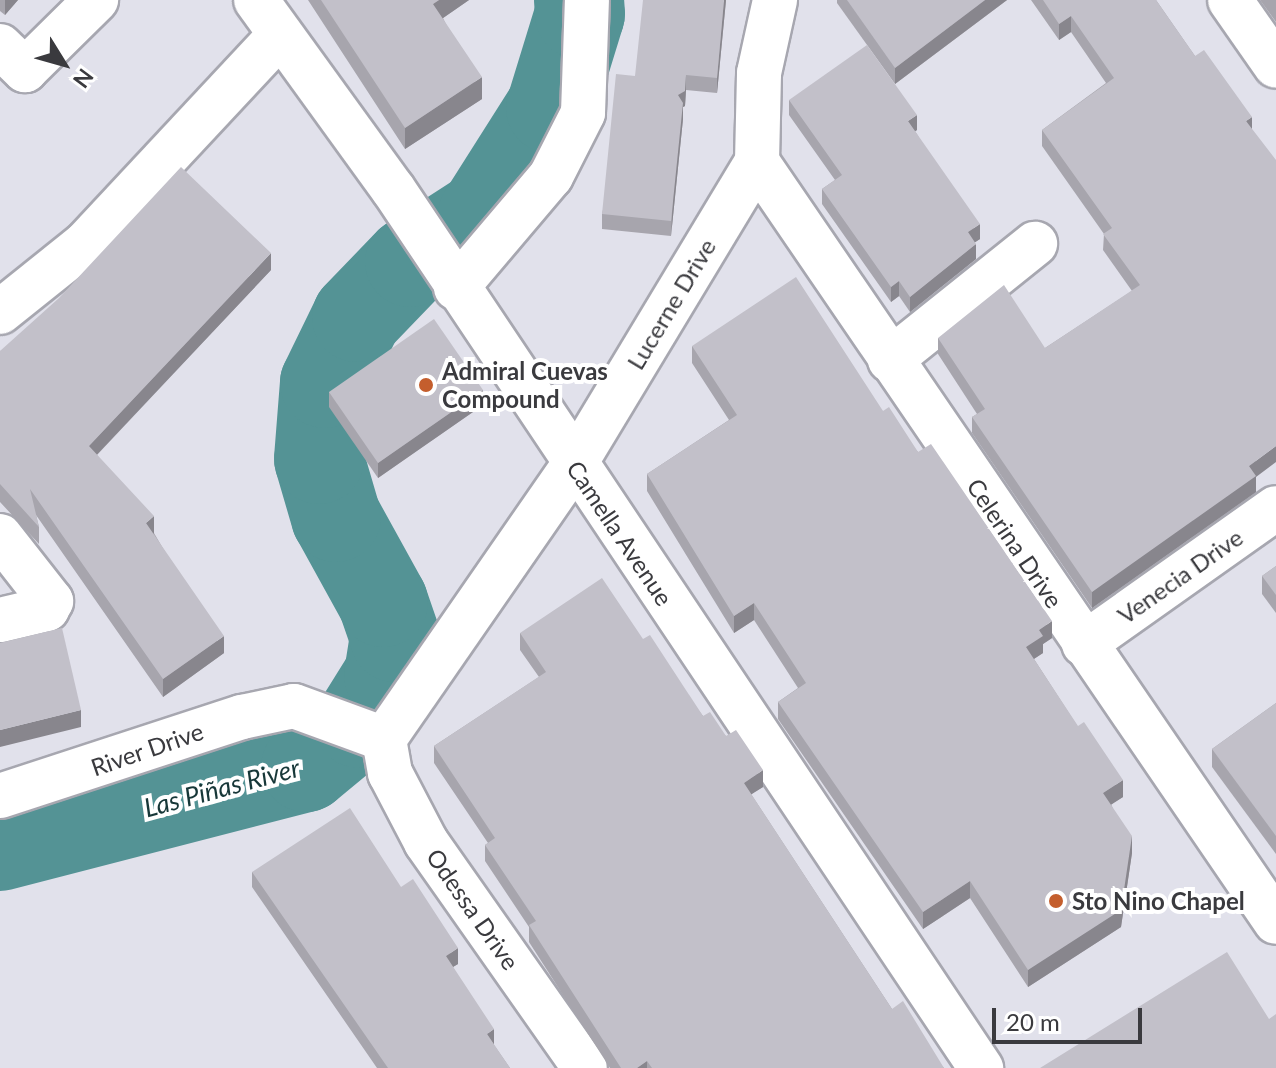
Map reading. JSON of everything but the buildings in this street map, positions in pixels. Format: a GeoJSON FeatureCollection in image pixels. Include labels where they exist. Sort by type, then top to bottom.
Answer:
{"type":"FeatureCollection","features":[{"type":"Feature","properties":{"kind":"street"},"geometry":{"type":"LineString","coordinates":[[12,58],[96,0]]}},
{"type":"Feature","properties":{"kind":"street"},"geometry":{"type":"LineString","coordinates":[[450,279],[551,176],[583,113],[587,0]]}},
{"type":"Feature","properties":{"kind":"street","name":"Lucerne Drive"},"geometry":{"type":"LineString","coordinates":[[374,734],[574,465],[757,162],[759,73],[775,0]]}},
{"type":"Feature","properties":{"kind":"street"},"geometry":{"type":"LineString","coordinates":[[1230,0],[1276,66]]}},
{"type":"Feature","properties":{"kind":"street"},"geometry":{"type":"LineString","coordinates":[[14,303],[86,243],[268,17]]}},
{"type":"Feature","properties":{"kind":"street","name":"Camella Avenue"},"geometry":{"type":"LineString","coordinates":[[268,17],[393,189],[574,465],[981,1068]]}},
{"type":"Feature","properties":{"kind":"street","name":"Celerina Drive"},"geometry":{"type":"LineString","coordinates":[[757,162],[1276,922]]}},
{"type":"Feature","properties":{"kind":"street"},"geometry":{"type":"LineString","coordinates":[[890,360],[1035,244]]}},
{"type":"Feature","properties":{"kind":"street","name":"Venecia Drive"},"geometry":{"type":"LineString","coordinates":[[1084,644],[1276,508]]}},
{"type":"Feature","properties":{"kind":"street"},"geometry":{"type":"LineString","coordinates":[[0,536],[51,601],[47,609],[0,620]]}},
{"type":"Feature","properties":{"kind":"street","name":"River Drive"},"geometry":{"type":"LineString","coordinates":[[0,796],[242,717],[294,706],[374,734]]}},
{"type":"Feature","properties":{"kind":"street","name":"Odessa Drive"},"geometry":{"type":"LineString","coordinates":[[374,734],[390,773],[426,842],[585,1068]]}},
{"type":"Feature","properties":{"kind":"waterway","name":"Las Piñas River"},"geometry":{"type":"LineString","coordinates":[[0,846],[306,767],[359,723],[389,675],[395,637],[383,602],[336,517],[319,459],[325,383],[357,317],[410,262],[483,215],[551,108],[580,14],[579,0]]}},
{"type":"Feature","properties":{"kind":"place","name":"Admiral Cuevas Compound"},"geometry":{"type":"Point","coordinates":[426,385]}},
{"type":"Feature","properties":{"kind":"place","name":"Sto Nino Chapel"},"geometry":{"type":"Point","coordinates":[1056,901]}}]}
